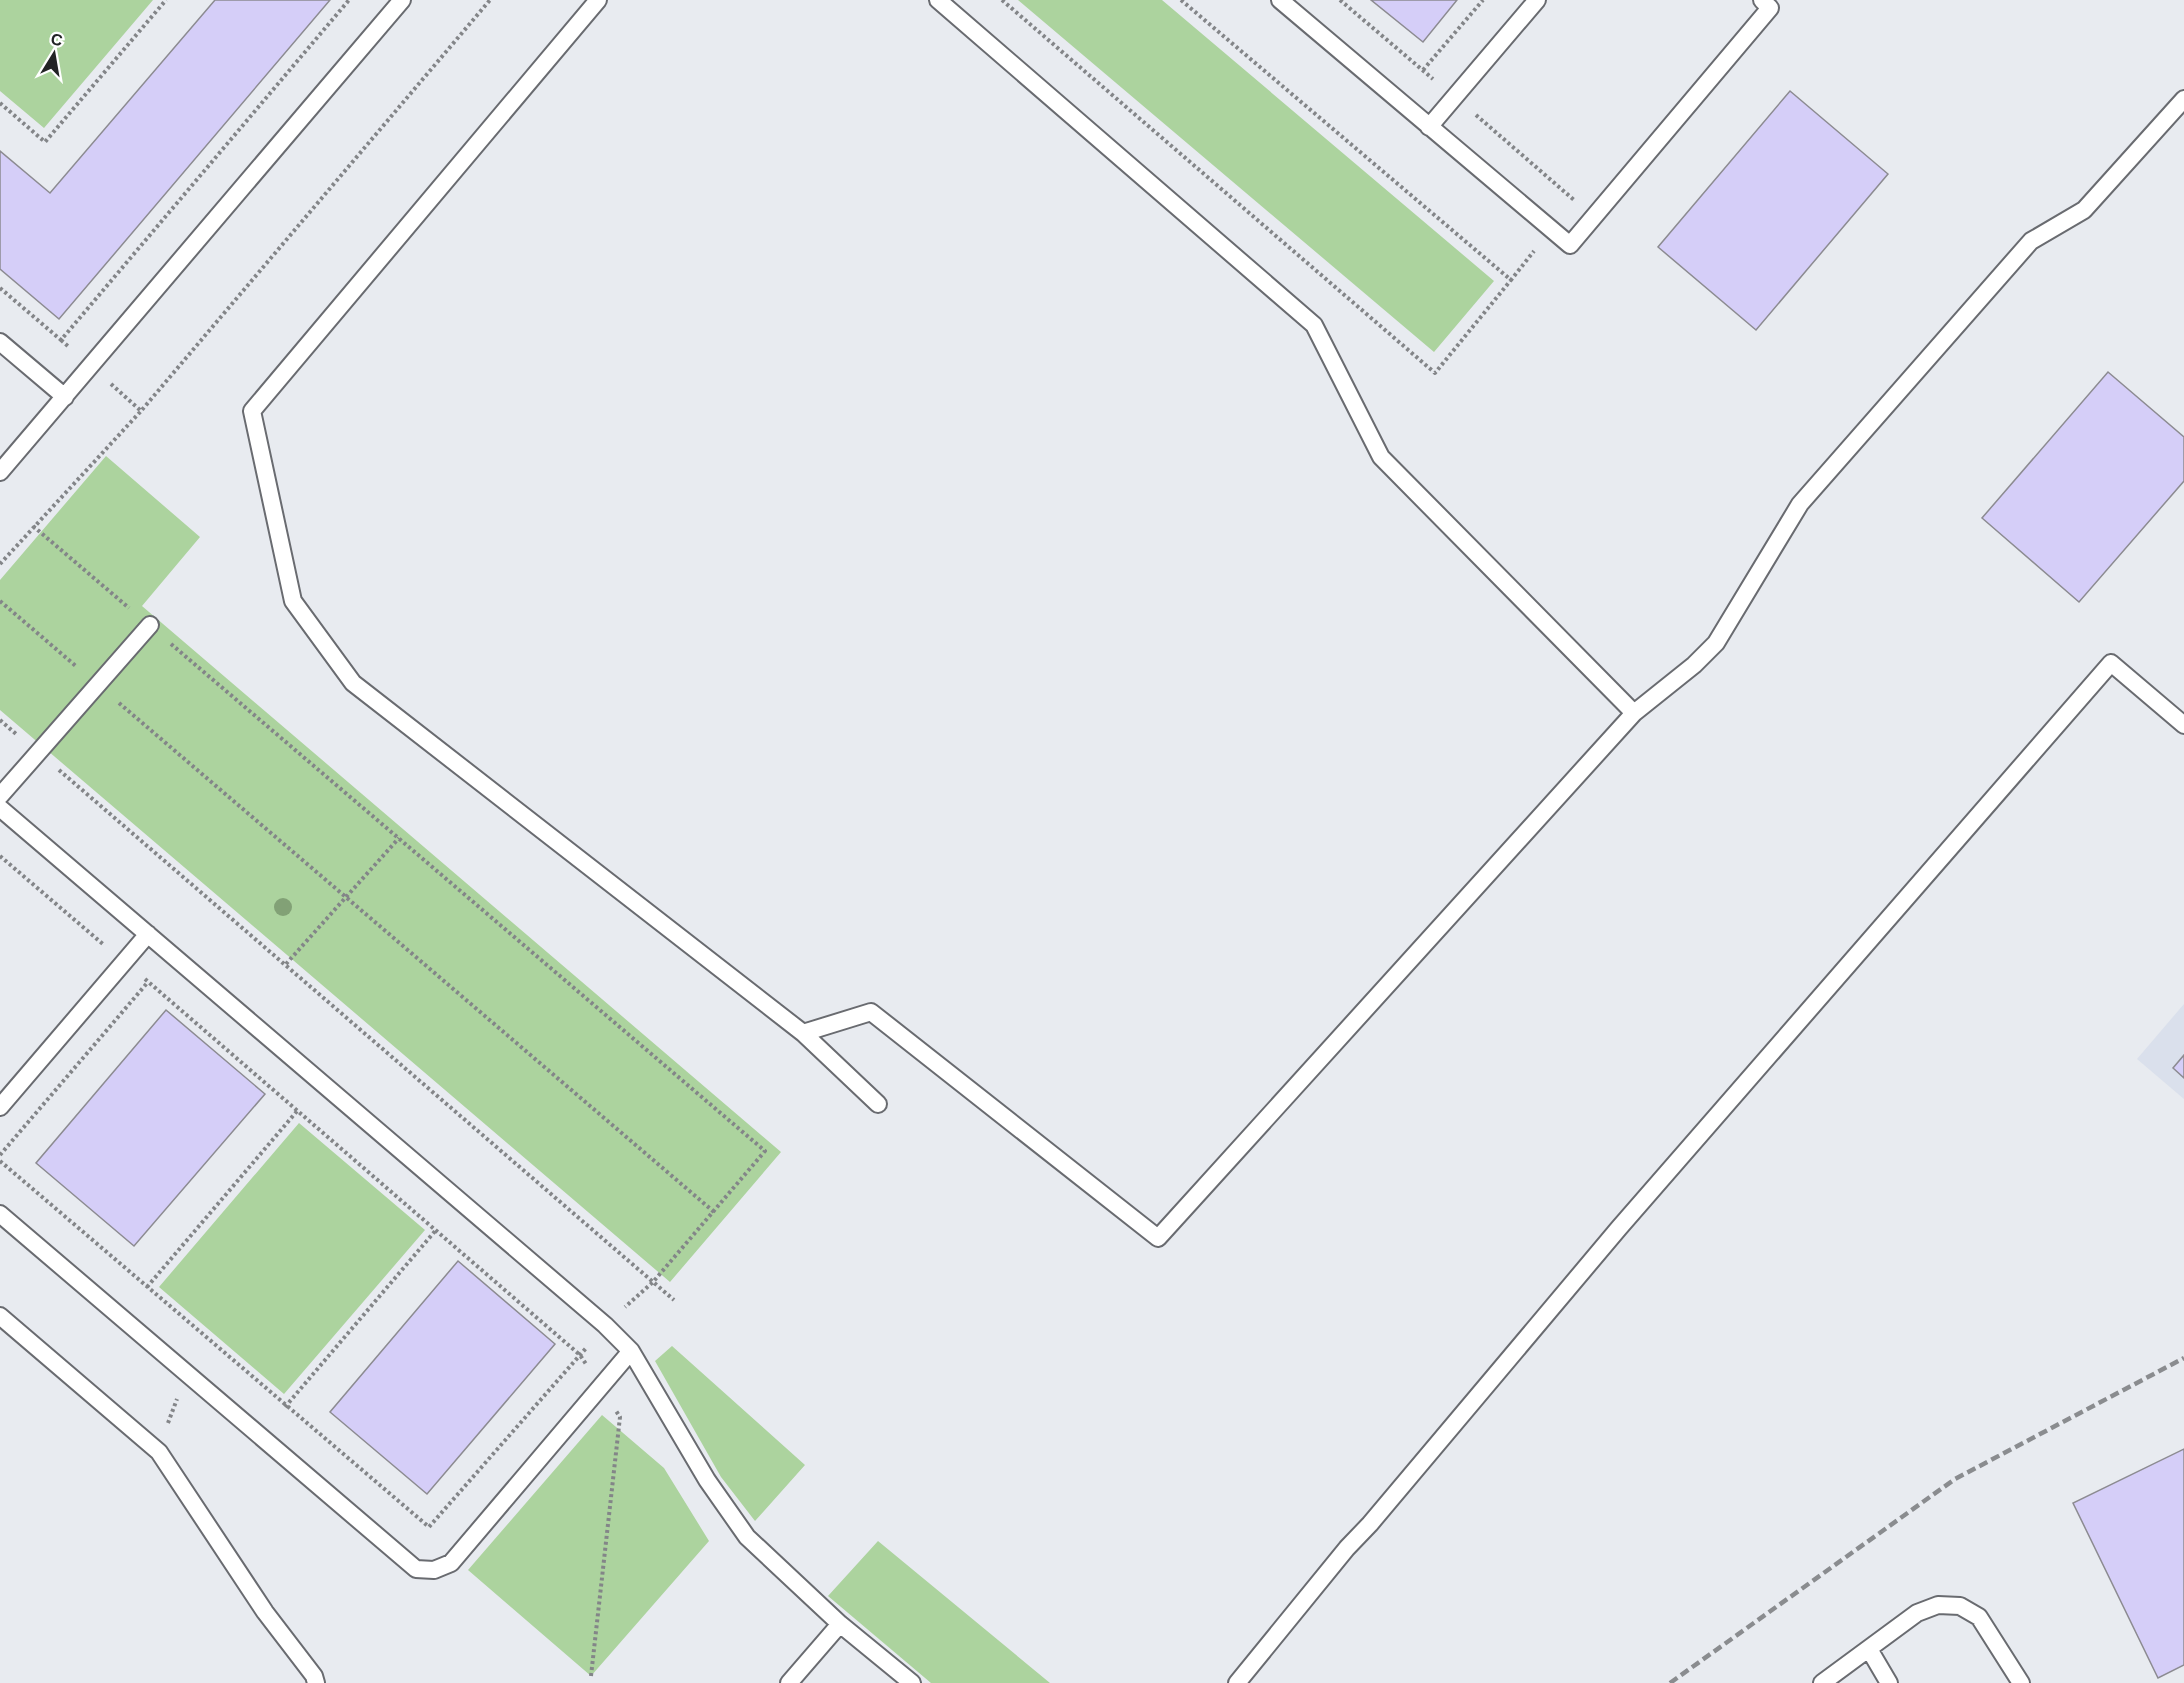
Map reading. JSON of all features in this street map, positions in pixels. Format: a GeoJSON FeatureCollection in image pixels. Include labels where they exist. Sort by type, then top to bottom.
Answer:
{"type":"FeatureCollection","features":[{"type":"Feature","properties":{"kind":"lane"},"geometry":{"type":"LineString","coordinates":[[0,472],[402,0]]}},
{"type":"Feature","properties":{"kind":"lane"},"geometry":{"type":"LineString","coordinates":[[598,0],[252,411],[293,601],[353,683],[803,1033],[878,1104]]}},
{"type":"Feature","properties":{"kind":"lane"},"geometry":{"type":"LineString","coordinates":[[938,0],[1314,325],[1381,457],[1634,712]]}},
{"type":"Feature","properties":{"kind":"lane"},"geometry":{"type":"LineString","coordinates":[[1280,0],[1570,245],[1770,8],[1761,0]]}},
{"type":"Feature","properties":{"kind":"lane"},"geometry":{"type":"LineString","coordinates":[[1429,128],[1537,0]]}},
{"type":"Feature","properties":{"kind":"lane"},"geometry":{"type":"LineString","coordinates":[[803,1033],[871,1012],[1158,1238],[1634,712],[1694,665],[1716,643],[1800,504],[2031,241],[2084,210],[2184,99]]}},
{"type":"Feature","properties":{"kind":"lane"},"geometry":{"type":"LineString","coordinates":[[0,342],[65,397]]}},
{"type":"Feature","properties":{"kind":"lane"},"geometry":{"type":"LineString","coordinates":[[0,796],[150,625]]}},
{"type":"Feature","properties":{"kind":"lane"},"geometry":{"type":"LineString","coordinates":[[1237,1683],[1347,1548],[1370,1524],[1618,1228],[2111,663],[2184,725]]}},
{"type":"Feature","properties":{"kind":"lane"},"geometry":{"type":"LineString","coordinates":[[0,808],[605,1325],[631,1351],[707,1480],[747,1537],[840,1624],[912,1683]]}},
{"type":"Feature","properties":{"kind":"lane"},"geometry":{"type":"LineString","coordinates":[[0,1107],[148,934]]}},
{"type":"Feature","properties":{"kind":"lane"},"geometry":{"type":"LineString","coordinates":[[0,1214],[416,1569],[434,1570],[452,1563],[631,1351]]}},
{"type":"Feature","properties":{"kind":"lane"},"geometry":{"type":"LineString","coordinates":[[0,1316],[159,1452],[265,1612],[314,1676],[316,1683]]}},
{"type":"Feature","properties":{"kind":"lane"},"geometry":{"type":"LineString","coordinates":[[1822,1683],[1917,1613],[1938,1605],[1960,1606],[1979,1617],[2021,1683]]}},
{"type":"Feature","properties":{"kind":"lane"},"geometry":{"type":"LineString","coordinates":[[789,1683],[840,1624]]}},
{"type":"Feature","properties":{"kind":"lane"},"geometry":{"type":"LineString","coordinates":[[1869,1649],[1889,1683]]}},
{"type":"Feature","properties":{"kind":"path"},"geometry":{"type":"LineString","coordinates":[[0,103],[45,142],[166,0]]}},
{"type":"Feature","properties":{"kind":"path"},"geometry":{"type":"LineString","coordinates":[[61,340],[349,0]]}},
{"type":"Feature","properties":{"kind":"path"},"geometry":{"type":"LineString","coordinates":[[0,564],[141,411],[490,0]]}},
{"type":"Feature","properties":{"kind":"path"},"geometry":{"type":"LineString","coordinates":[[1002,0],[1435,373],[1574,200]]}},
{"type":"Feature","properties":{"kind":"path"},"geometry":{"type":"LineString","coordinates":[[1181,0],[1511,280]]}},
{"type":"Feature","properties":{"kind":"path"},"geometry":{"type":"LineString","coordinates":[[1423,70],[1483,0]]}},
{"type":"Feature","properties":{"kind":"path"},"geometry":{"type":"LineString","coordinates":[[0,288],[141,411]]}},
{"type":"Feature","properties":{"kind":"path"},"geometry":{"type":"LineString","coordinates":[[0,1161],[285,1407],[429,1527],[605,1325],[653,1282],[765,1151],[33,526]]}},
{"type":"Feature","properties":{"kind":"path"},"geometry":{"type":"LineString","coordinates":[[0,601],[714,1212]]}},
{"type":"Feature","properties":{"kind":"path"},"geometry":{"type":"LineString","coordinates":[[0,720],[674,1300]]}},
{"type":"Feature","properties":{"kind":"path"},"geometry":{"type":"LineString","coordinates":[[286,964],[399,838]]}},
{"type":"Feature","properties":{"kind":"path"},"geometry":{"type":"LineString","coordinates":[[0,856],[298,1110],[580,1355],[620,1418],[591,1676]]}},
{"type":"Feature","properties":{"kind":"path"},"geometry":{"type":"LineString","coordinates":[[0,1155],[148,982]]}},
{"type":"Feature","properties":{"kind":"path"},"geometry":{"type":"LineString","coordinates":[[146,1287],[298,1110]]}},
{"type":"Feature","properties":{"kind":"path"},"geometry":{"type":"LineString","coordinates":[[285,1407],[436,1230]]}},
{"type":"Feature","properties":{"kind":"path"},"geometry":{"type":"LineString","coordinates":[[159,1452],[174,1404],[190,1377]]}},
{"type":"Feature","properties":{"kind":"shaded area"},"geometry":{"type":"Polygon","coordinates":[[[2184,1004],[2184,1099],[2137,1059],[2184,1004]]]}},
{"type":"Feature","properties":{"kind":"green space"},"geometry":{"type":"Polygon","coordinates":[[[0,0],[153,0],[44,128],[0,91],[0,0]]]}},
{"type":"Feature","properties":{"kind":"green space"},"geometry":{"type":"Polygon","coordinates":[[[1018,0],[1162,0],[1494,281],[1434,352],[1018,0]]]}},
{"type":"Feature","properties":{"kind":"green space"},"geometry":{"type":"Polygon","coordinates":[[[106,456],[200,537],[142,606],[781,1152],[670,1282],[0,710],[0,580],[106,456]]]}},
{"type":"Feature","properties":{"kind":"green space"},"geometry":{"type":"Polygon","coordinates":[[[299,1123],[425,1230],[284,1394],[159,1287],[299,1123]]]}},
{"type":"Feature","properties":{"kind":"green space"},"geometry":{"type":"Polygon","coordinates":[[[672,1346],[805,1465],[755,1521],[721,1477],[655,1361],[672,1346]]]}},
{"type":"Feature","properties":{"kind":"green space"},"geometry":{"type":"Polygon","coordinates":[[[602,1415],[664,1468],[709,1541],[591,1676],[468,1570],[602,1415]]]}},
{"type":"Feature","properties":{"kind":"green space"},"geometry":{"type":"Polygon","coordinates":[[[878,1541],[1050,1683],[931,1683],[828,1596],[878,1541]]]}},
{"type":"Feature","properties":{"kind":"building"},"geometry":{"type":"Polygon","coordinates":[[[215,0],[330,0],[59,319],[0,269],[0,151],[50,193],[215,0]]]}},
{"type":"Feature","properties":{"kind":"building"},"geometry":{"type":"Polygon","coordinates":[[[1371,0],[1457,0],[1423,42],[1371,0]]]}},
{"type":"Feature","properties":{"kind":"building"},"geometry":{"type":"Polygon","coordinates":[[[1790,91],[1888,174],[1756,330],[1658,247],[1790,91]]]}},
{"type":"Feature","properties":{"kind":"building"},"geometry":{"type":"Polygon","coordinates":[[[2108,372],[2184,437],[2184,481],[2079,602],[1982,518],[2108,372]]]}},
{"type":"Feature","properties":{"kind":"building"},"geometry":{"type":"Polygon","coordinates":[[[166,1010],[265,1094],[134,1246],[36,1163],[166,1010]]]}},
{"type":"Feature","properties":{"kind":"building"},"geometry":{"type":"Polygon","coordinates":[[[2184,1055],[2184,1078],[2173,1068],[2184,1055]]]}},
{"type":"Feature","properties":{"kind":"building"},"geometry":{"type":"Polygon","coordinates":[[[458,1261],[555,1344],[427,1494],[330,1412],[458,1261]]]}},
{"type":"Feature","properties":{"kind":"building"},"geometry":{"type":"Polygon","coordinates":[[[2184,1449],[2184,1665],[2158,1678],[2073,1503],[2184,1449]]]}},
{"type":"Feature","properties":{"kind":"railway"},"geometry":{"type":"LineString","coordinates":[[1670,1683],[1955,1479],[2184,1358]]}}]}
